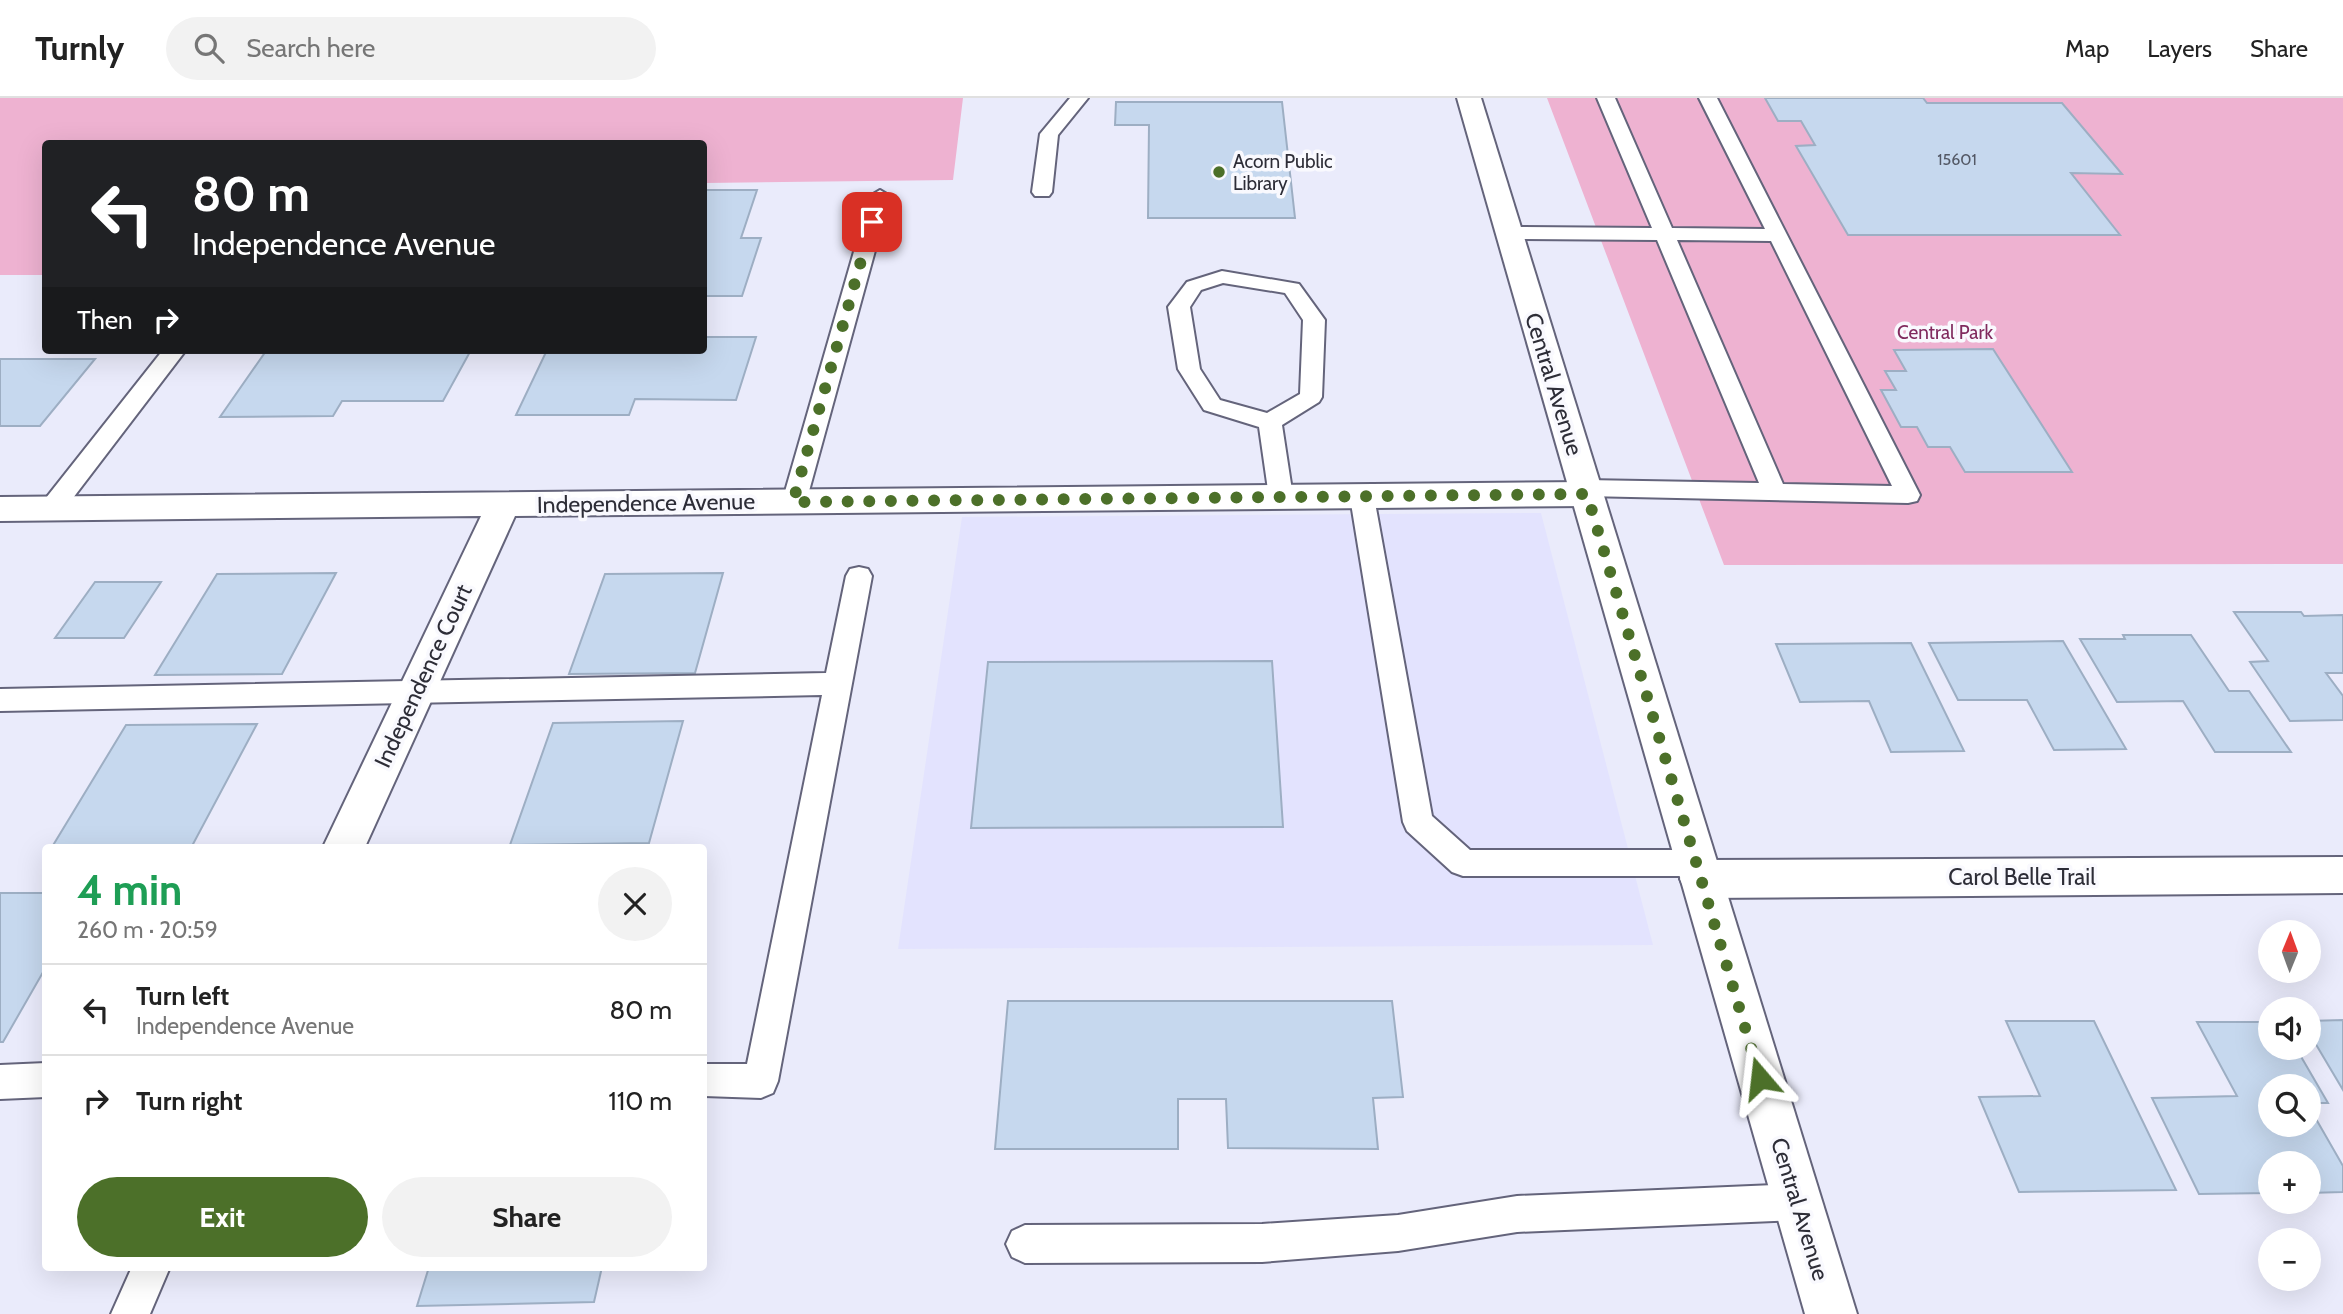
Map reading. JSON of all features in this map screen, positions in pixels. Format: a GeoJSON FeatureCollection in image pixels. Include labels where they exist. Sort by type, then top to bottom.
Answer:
{"type":"FeatureCollection","features":[{"type":"Feature","properties":{"kind":"street","name":"Central Avenue"},"geometry":{"type":"LineString","coordinates":[[1469,98],[1831,1314]]}},
{"type":"Feature","properties":{"kind":"street","name":"Independence Avenue"},"geometry":{"type":"LineString","coordinates":[[0,509],[1362,497],[1586,491]]}},
{"type":"Feature","properties":{"kind":"street","name":"Independence Court"},"geometry":{"type":"LineString","coordinates":[[345,844],[503,505]]}},
{"type":"Feature","properties":{"kind":"street","name":"Carol Belle Trail"},"geometry":{"type":"LineString","coordinates":[[1698,871],[2343,875]]}},
{"type":"Feature","properties":{"kind":"lane"},"geometry":{"type":"LineString","coordinates":[[1042,192],[1049,134],[1079,98]]}},
{"type":"Feature","properties":{"kind":"lane"},"geometry":{"type":"LineString","coordinates":[[1606,98],[1775,493]]}},
{"type":"Feature","properties":{"kind":"lane"},"geometry":{"type":"LineString","coordinates":[[1586,491],[1908,495],[1708,98]]}},
{"type":"Feature","properties":{"kind":"lane"},"geometry":{"type":"LineString","coordinates":[[793,502],[880,196]]}},
{"type":"Feature","properties":{"kind":"lane"},"geometry":{"type":"LineString","coordinates":[[1510,233],[1778,235]]}},
{"type":"Feature","properties":{"kind":"lane"},"geometry":{"type":"LineString","coordinates":[[1222,277],[1292,288],[1314,320],[1311,397],[1270,422],[1212,405],[1189,369],[1179,307],[1194,286],[1222,277]]}},
{"type":"Feature","properties":{"kind":"lane"},"geometry":{"type":"LineString","coordinates":[[51,509],[172,354]]}},
{"type":"Feature","properties":{"kind":"lane"},"geometry":{"type":"LineString","coordinates":[[1270,422],[1281,497]]}},
{"type":"Feature","properties":{"kind":"lane"},"geometry":{"type":"LineString","coordinates":[[1362,497],[1418,822],[1463,863],[1698,871]]}},
{"type":"Feature","properties":{"kind":"lane"},"geometry":{"type":"LineString","coordinates":[[707,1080],[761,1081],[859,576]]}},
{"type":"Feature","properties":{"kind":"lane"},"geometry":{"type":"LineString","coordinates":[[0,700],[838,684]]}},
{"type":"Feature","properties":{"kind":"lane"},"geometry":{"type":"LineString","coordinates":[[0,1082],[42,1080]]}},
{"type":"Feature","properties":{"kind":"lane"},"geometry":{"type":"LineString","coordinates":[[1025,1244],[1262,1243],[1398,1233],[1517,1214],[1798,1202]]}},
{"type":"Feature","properties":{"kind":"lane"},"geometry":{"type":"LineString","coordinates":[[130,1314],[149,1271]]}},
{"type":"Feature","properties":{"kind":"shaded area"},"geometry":{"type":"Polygon","coordinates":[[[1541,513],[1653,945],[898,949],[962,517],[1541,513]]]}},
{"type":"Feature","properties":{"kind":"green space"},"geometry":{"type":"Polygon","coordinates":[[[0,98],[963,98],[953,180],[707,183],[707,140],[42,140],[42,275],[0,275],[0,98]]]}},
{"type":"Feature","properties":{"kind":"green space","name":"Central Park"},"geometry":{"type":"Polygon","coordinates":[[[1547,98],[2343,98],[2343,564],[1724,565],[1547,98]]]}},
{"type":"Feature","properties":{"kind":"building"},"geometry":{"type":"Polygon","coordinates":[[[1765,98],[1923,98],[1927,103],[2062,103],[2122,174],[2071,173],[2120,235],[1848,235],[1796,146],[1815,145],[1801,121],[1778,121],[1765,98]]]}},
{"type":"Feature","properties":{"kind":"building","name":"Acorn Public Library"},"geometry":{"type":"Polygon","coordinates":[[[1116,102],[1282,102],[1295,218],[1148,218],[1149,125],[1115,125],[1116,102]]]}},
{"type":"Feature","properties":{"kind":"building"},"geometry":{"type":"Polygon","coordinates":[[[707,190],[757,190],[741,238],[761,238],[742,296],[707,296],[707,190]]]}},
{"type":"Feature","properties":{"kind":"building"},"geometry":{"type":"Polygon","coordinates":[[[707,337],[756,337],[736,400],[635,399],[629,415],[516,415],[545,354],[707,354],[707,337]]]}},
{"type":"Feature","properties":{"kind":"building"},"geometry":{"type":"Polygon","coordinates":[[[1993,349],[2072,472],[1965,472],[1950,447],[1928,447],[1917,427],[1901,427],[1881,390],[1896,390],[1885,371],[1906,371],[1894,350],[1993,349]]]}},
{"type":"Feature","properties":{"kind":"building"},"geometry":{"type":"Polygon","coordinates":[[[264,354],[469,354],[443,401],[342,401],[333,416],[220,417],[264,354]]]}},
{"type":"Feature","properties":{"kind":"building"},"geometry":{"type":"Polygon","coordinates":[[[0,359],[95,359],[40,426],[0,426],[0,359]]]}},
{"type":"Feature","properties":{"kind":"building"},"geometry":{"type":"Polygon","coordinates":[[[336,573],[282,674],[155,675],[217,574],[336,573]]]}},
{"type":"Feature","properties":{"kind":"building"},"geometry":{"type":"Polygon","coordinates":[[[723,573],[695,673],[569,674],[605,574],[723,573]]]}},
{"type":"Feature","properties":{"kind":"building"},"geometry":{"type":"Polygon","coordinates":[[[95,582],[161,582],[124,638],[55,638],[95,582]]]}},
{"type":"Feature","properties":{"kind":"building"},"geometry":{"type":"Polygon","coordinates":[[[2234,612],[2343,615],[2343,673],[2326,673],[2343,696],[2343,720],[2290,721],[2250,662],[2268,661],[2234,612]]]}},
{"type":"Feature","properties":{"kind":"building"},"geometry":{"type":"Polygon","coordinates":[[[2123,635],[2191,635],[2229,691],[2249,691],[2291,752],[2215,752],[2183,701],[2117,702],[2080,639],[2125,639],[2123,635]]]}},
{"type":"Feature","properties":{"kind":"building"},"geometry":{"type":"Polygon","coordinates":[[[2063,641],[2126,749],[2054,750],[2027,700],[1958,700],[1929,643],[2063,641]]]}},
{"type":"Feature","properties":{"kind":"building"},"geometry":{"type":"Polygon","coordinates":[[[1911,643],[1964,751],[1891,752],[1869,701],[1800,702],[1776,644],[1911,643]]]}},
{"type":"Feature","properties":{"kind":"building"},"geometry":{"type":"Polygon","coordinates":[[[1272,661],[1283,827],[971,828],[988,662],[1272,661]]]}},
{"type":"Feature","properties":{"kind":"building"},"geometry":{"type":"Polygon","coordinates":[[[683,721],[649,843],[510,844],[553,723],[683,721]]]}},
{"type":"Feature","properties":{"kind":"building"},"geometry":{"type":"Polygon","coordinates":[[[257,724],[193,844],[54,844],[126,725],[257,724]]]}},
{"type":"Feature","properties":{"kind":"building"},"geometry":{"type":"Polygon","coordinates":[[[0,893],[42,893],[42,974],[3,1042],[0,1042],[0,893]]]}},
{"type":"Feature","properties":{"kind":"building"},"geometry":{"type":"Polygon","coordinates":[[[1008,1001],[1392,1001],[1403,1097],[1373,1098],[1378,1149],[1228,1148],[1226,1099],[1178,1099],[1178,1149],[995,1149],[1008,1001]]]}},
{"type":"Feature","properties":{"kind":"building"},"geometry":{"type":"Polygon","coordinates":[[[2343,1020],[2343,1090],[2321,1053],[2321,1021],[2343,1020]]]}},
{"type":"Feature","properties":{"kind":"building"},"geometry":{"type":"Polygon","coordinates":[[[2006,1021],[2094,1021],[2176,1190],[2019,1192],[1979,1097],[2040,1096],[2006,1021]]]}},
{"type":"Feature","properties":{"kind":"building"},"geometry":{"type":"Polygon","coordinates":[[[2197,1022],[2258,1022],[2258,1060],[2303,1060],[2311,1074],[2258,1074],[2258,1137],[2321,1137],[2321,1128],[2343,1166],[2343,1192],[2321,1193],[2321,1151],[2258,1151],[2258,1193],[2199,1194],[2152,1098],[2237,1096],[2197,1022]]]}},
{"type":"Feature","properties":{"kind":"building"},"geometry":{"type":"Polygon","coordinates":[[[2321,1091],[2328,1103],[2321,1103],[2321,1091]]]}},
{"type":"Feature","properties":{"kind":"building"},"geometry":{"type":"Polygon","coordinates":[[[428,1271],[601,1271],[594,1302],[417,1306],[428,1271]]]}},
{"type":"Feature","properties":{"kind":"place","name":"Acorn Public Library"},"geometry":{"type":"Point","coordinates":[1219,172]}},
{"type":"Feature","properties":{"kind":"route"},"geometry":{"type":"LineString","coordinates":[[872,222],[793,502],[1587,494],[1760,1078]]}}]}
